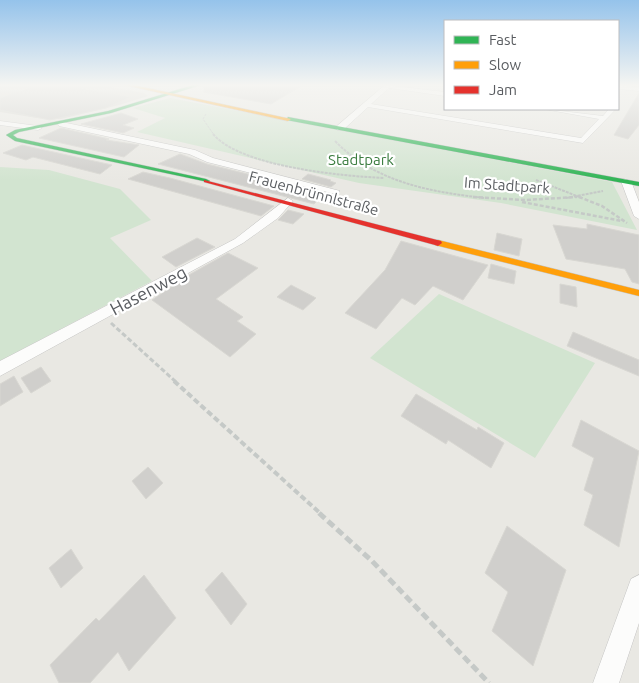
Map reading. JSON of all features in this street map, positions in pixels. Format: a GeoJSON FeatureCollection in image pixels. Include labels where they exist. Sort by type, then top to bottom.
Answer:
{"type":"FeatureCollection","features":[{"type":"Feature","properties":{"kind":"street","name":"Frauenbrünnlstraße"},"geometry":{"type":"LineString","coordinates":[[88,117],[62,124],[17,131],[9,135],[15,139],[62,146],[288,201],[486,257],[639,293]]}},
{"type":"Feature","properties":{"kind":"street"},"geometry":{"type":"LineString","coordinates":[[277,117],[639,184]]}},
{"type":"Feature","properties":{"kind":"street"},"geometry":{"type":"LineString","coordinates":[[338,128],[352,117]]}},
{"type":"Feature","properties":{"kind":"street"},"geometry":{"type":"LineString","coordinates":[[438,117],[583,141],[604,118]]}},
{"type":"Feature","properties":{"kind":"street"},"geometry":{"type":"LineString","coordinates":[[597,117],[604,118]]}},
{"type":"Feature","properties":{"kind":"street","name":"Frauenbrünnlstraße"},"geometry":{"type":"LineString","coordinates":[[0,123],[38,128]]}},
{"type":"Feature","properties":{"kind":"street","name":"Frauenbrünnlstraße"},"geometry":{"type":"LineString","coordinates":[[62,124],[192,152],[210,160],[335,191]]}},
{"type":"Feature","properties":{"kind":"street"},"geometry":{"type":"LineString","coordinates":[[626,183],[639,216]]}},
{"type":"Feature","properties":{"kind":"street","name":"Hasenweg"},"geometry":{"type":"LineString","coordinates":[[0,368],[238,241],[274,216],[288,201]]}},
{"type":"Feature","properties":{"kind":"street"},"geometry":{"type":"LineString","coordinates":[[606,683],[639,587]]}},
{"type":"Feature","properties":{"kind":"path","name":"Im Stadtpark"},"geometry":{"type":"LineString","coordinates":[[204,117],[203,119],[220,142],[246,154],[287,165],[357,178],[388,178],[431,189],[517,200],[582,198],[626,183]]}},
{"type":"Feature","properties":{"kind":"path","name":"Im Stadtpark"},"geometry":{"type":"LineString","coordinates":[[338,128],[330,136],[340,147],[352,158],[388,178]]}},
{"type":"Feature","properties":{"kind":"path"},"geometry":{"type":"LineString","coordinates":[[517,200],[625,222]]}},
{"type":"Feature","properties":{"kind":"path"},"geometry":{"type":"LineString","coordinates":[[102,314],[372,561],[489,683]]}},
{"type":"Feature","properties":{"kind":"shaded area"},"geometry":{"type":"Polygon","coordinates":[[[30,117],[70,117],[61,119],[30,117]]]}},
{"type":"Feature","properties":{"kind":"green space","name":"Stadtpark"},"geometry":{"type":"Polygon","coordinates":[[[161,117],[269,117],[612,182],[637,230],[501,203],[359,183],[137,132],[165,118],[161,117]]]}},
{"type":"Feature","properties":{"kind":"green space"},"geometry":{"type":"Polygon","coordinates":[[[0,167],[49,170],[120,189],[151,220],[110,238],[152,281],[0,361],[0,167]]]}},
{"type":"Feature","properties":{"kind":"green space"},"geometry":{"type":"Polygon","coordinates":[[[439,294],[595,363],[535,458],[370,358],[439,294]]]}},
{"type":"Feature","properties":{"kind":"building"},"geometry":{"type":"Polygon","coordinates":[[[34,117],[65,117],[50,120],[34,117]]]}},
{"type":"Feature","properties":{"kind":"building"},"geometry":{"type":"Polygon","coordinates":[[[107,117],[132,117],[138,119],[123,125],[134,128],[123,133],[81,124],[107,117]]]}},
{"type":"Feature","properties":{"kind":"building"},"geometry":{"type":"Polygon","coordinates":[[[625,117],[639,117],[639,125],[628,139],[614,135],[625,117]]]}},
{"type":"Feature","properties":{"kind":"building"},"geometry":{"type":"Polygon","coordinates":[[[61,128],[109,139],[106,140],[139,145],[124,157],[39,138],[61,128]]]}},
{"type":"Feature","properties":{"kind":"building"},"geometry":{"type":"Polygon","coordinates":[[[22,145],[112,165],[100,174],[33,157],[26,160],[3,153],[22,145]]]}},
{"type":"Feature","properties":{"kind":"building"},"geometry":{"type":"Polygon","coordinates":[[[180,154],[207,164],[325,193],[314,204],[158,164],[180,154]]]}},
{"type":"Feature","properties":{"kind":"building"},"geometry":{"type":"Polygon","coordinates":[[[143,172],[274,206],[261,216],[128,179],[143,172]]]}},
{"type":"Feature","properties":{"kind":"building"},"geometry":{"type":"Polygon","coordinates":[[[308,174],[336,183],[331,187],[302,179],[308,174]]]}},
{"type":"Feature","properties":{"kind":"building"},"geometry":{"type":"Polygon","coordinates":[[[288,210],[304,214],[293,224],[278,220],[288,210]]]}},
{"type":"Feature","properties":{"kind":"building"},"geometry":{"type":"Polygon","coordinates":[[[587,224],[639,235],[639,284],[632,282],[625,269],[566,259],[553,225],[587,229],[587,224]]]}},
{"type":"Feature","properties":{"kind":"building"},"geometry":{"type":"Polygon","coordinates":[[[497,233],[522,239],[519,256],[494,250],[497,233]]]}},
{"type":"Feature","properties":{"kind":"building"},"geometry":{"type":"Polygon","coordinates":[[[197,238],[215,247],[176,267],[162,257],[197,238]]]}},
{"type":"Feature","properties":{"kind":"building"},"geometry":{"type":"Polygon","coordinates":[[[401,241],[488,265],[463,300],[433,286],[415,305],[402,298],[376,329],[345,313],[385,270],[401,241]]]}},
{"type":"Feature","properties":{"kind":"building"},"geometry":{"type":"Polygon","coordinates":[[[228,253],[258,268],[216,299],[243,317],[237,321],[256,334],[230,357],[152,300],[187,276],[228,253]]]}},
{"type":"Feature","properties":{"kind":"building"},"geometry":{"type":"Polygon","coordinates":[[[491,264],[516,271],[514,284],[488,278],[491,264]]]}},
{"type":"Feature","properties":{"kind":"building"},"geometry":{"type":"Polygon","coordinates":[[[560,284],[576,287],[577,307],[560,303],[560,284]]]}},
{"type":"Feature","properties":{"kind":"building"},"geometry":{"type":"Polygon","coordinates":[[[291,285],[316,298],[303,310],[277,297],[291,285]]]}},
{"type":"Feature","properties":{"kind":"building"},"geometry":{"type":"Polygon","coordinates":[[[573,332],[639,360],[639,376],[567,346],[573,332]]]}},
{"type":"Feature","properties":{"kind":"building"},"geometry":{"type":"Polygon","coordinates":[[[41,367],[51,381],[31,393],[21,378],[41,367]]]}},
{"type":"Feature","properties":{"kind":"building"},"geometry":{"type":"Polygon","coordinates":[[[14,376],[23,392],[0,406],[0,384],[14,376]]]}},
{"type":"Feature","properties":{"kind":"building"},"geometry":{"type":"Polygon","coordinates":[[[416,394],[477,430],[478,427],[504,443],[491,468],[448,440],[446,444],[401,416],[416,394]]]}},
{"type":"Feature","properties":{"kind":"building"},"geometry":{"type":"Polygon","coordinates":[[[581,420],[639,451],[619,547],[584,525],[593,495],[584,490],[594,458],[572,446],[581,420]]]}},
{"type":"Feature","properties":{"kind":"building"},"geometry":{"type":"Polygon","coordinates":[[[148,467],[163,483],[146,499],[132,481],[148,467]]]}},
{"type":"Feature","properties":{"kind":"building"},"geometry":{"type":"Polygon","coordinates":[[[507,526],[566,570],[533,666],[492,631],[508,592],[485,573],[507,526]]]}},
{"type":"Feature","properties":{"kind":"building"},"geometry":{"type":"Polygon","coordinates":[[[71,549],[83,568],[61,588],[49,568],[71,549]]]}},
{"type":"Feature","properties":{"kind":"building"},"geometry":{"type":"Polygon","coordinates":[[[222,572],[247,604],[231,625],[205,590],[222,572]]]}},
{"type":"Feature","properties":{"kind":"building"},"geometry":{"type":"Polygon","coordinates":[[[144,575],[176,618],[129,671],[118,652],[90,683],[59,683],[50,665],[96,618],[99,621],[144,575]]]}},
{"type":"Feature","properties":{"kind":"traffic: fast"},"geometry":{"type":"LineString","coordinates":[[85,117],[17,131],[9,135],[15,139],[206,181]]}},
{"type":"Feature","properties":{"kind":"traffic: fast"},"geometry":{"type":"LineString","coordinates":[[288,119],[639,184]]}},
{"type":"Feature","properties":{"kind":"traffic: slow"},"geometry":{"type":"LineString","coordinates":[[278,117],[288,119]]}},
{"type":"Feature","properties":{"kind":"traffic: slow"},"geometry":{"type":"LineString","coordinates":[[438,243],[639,293]]}},
{"type":"Feature","properties":{"kind":"traffic: jam"},"geometry":{"type":"LineString","coordinates":[[206,181],[438,243]]}}]}
